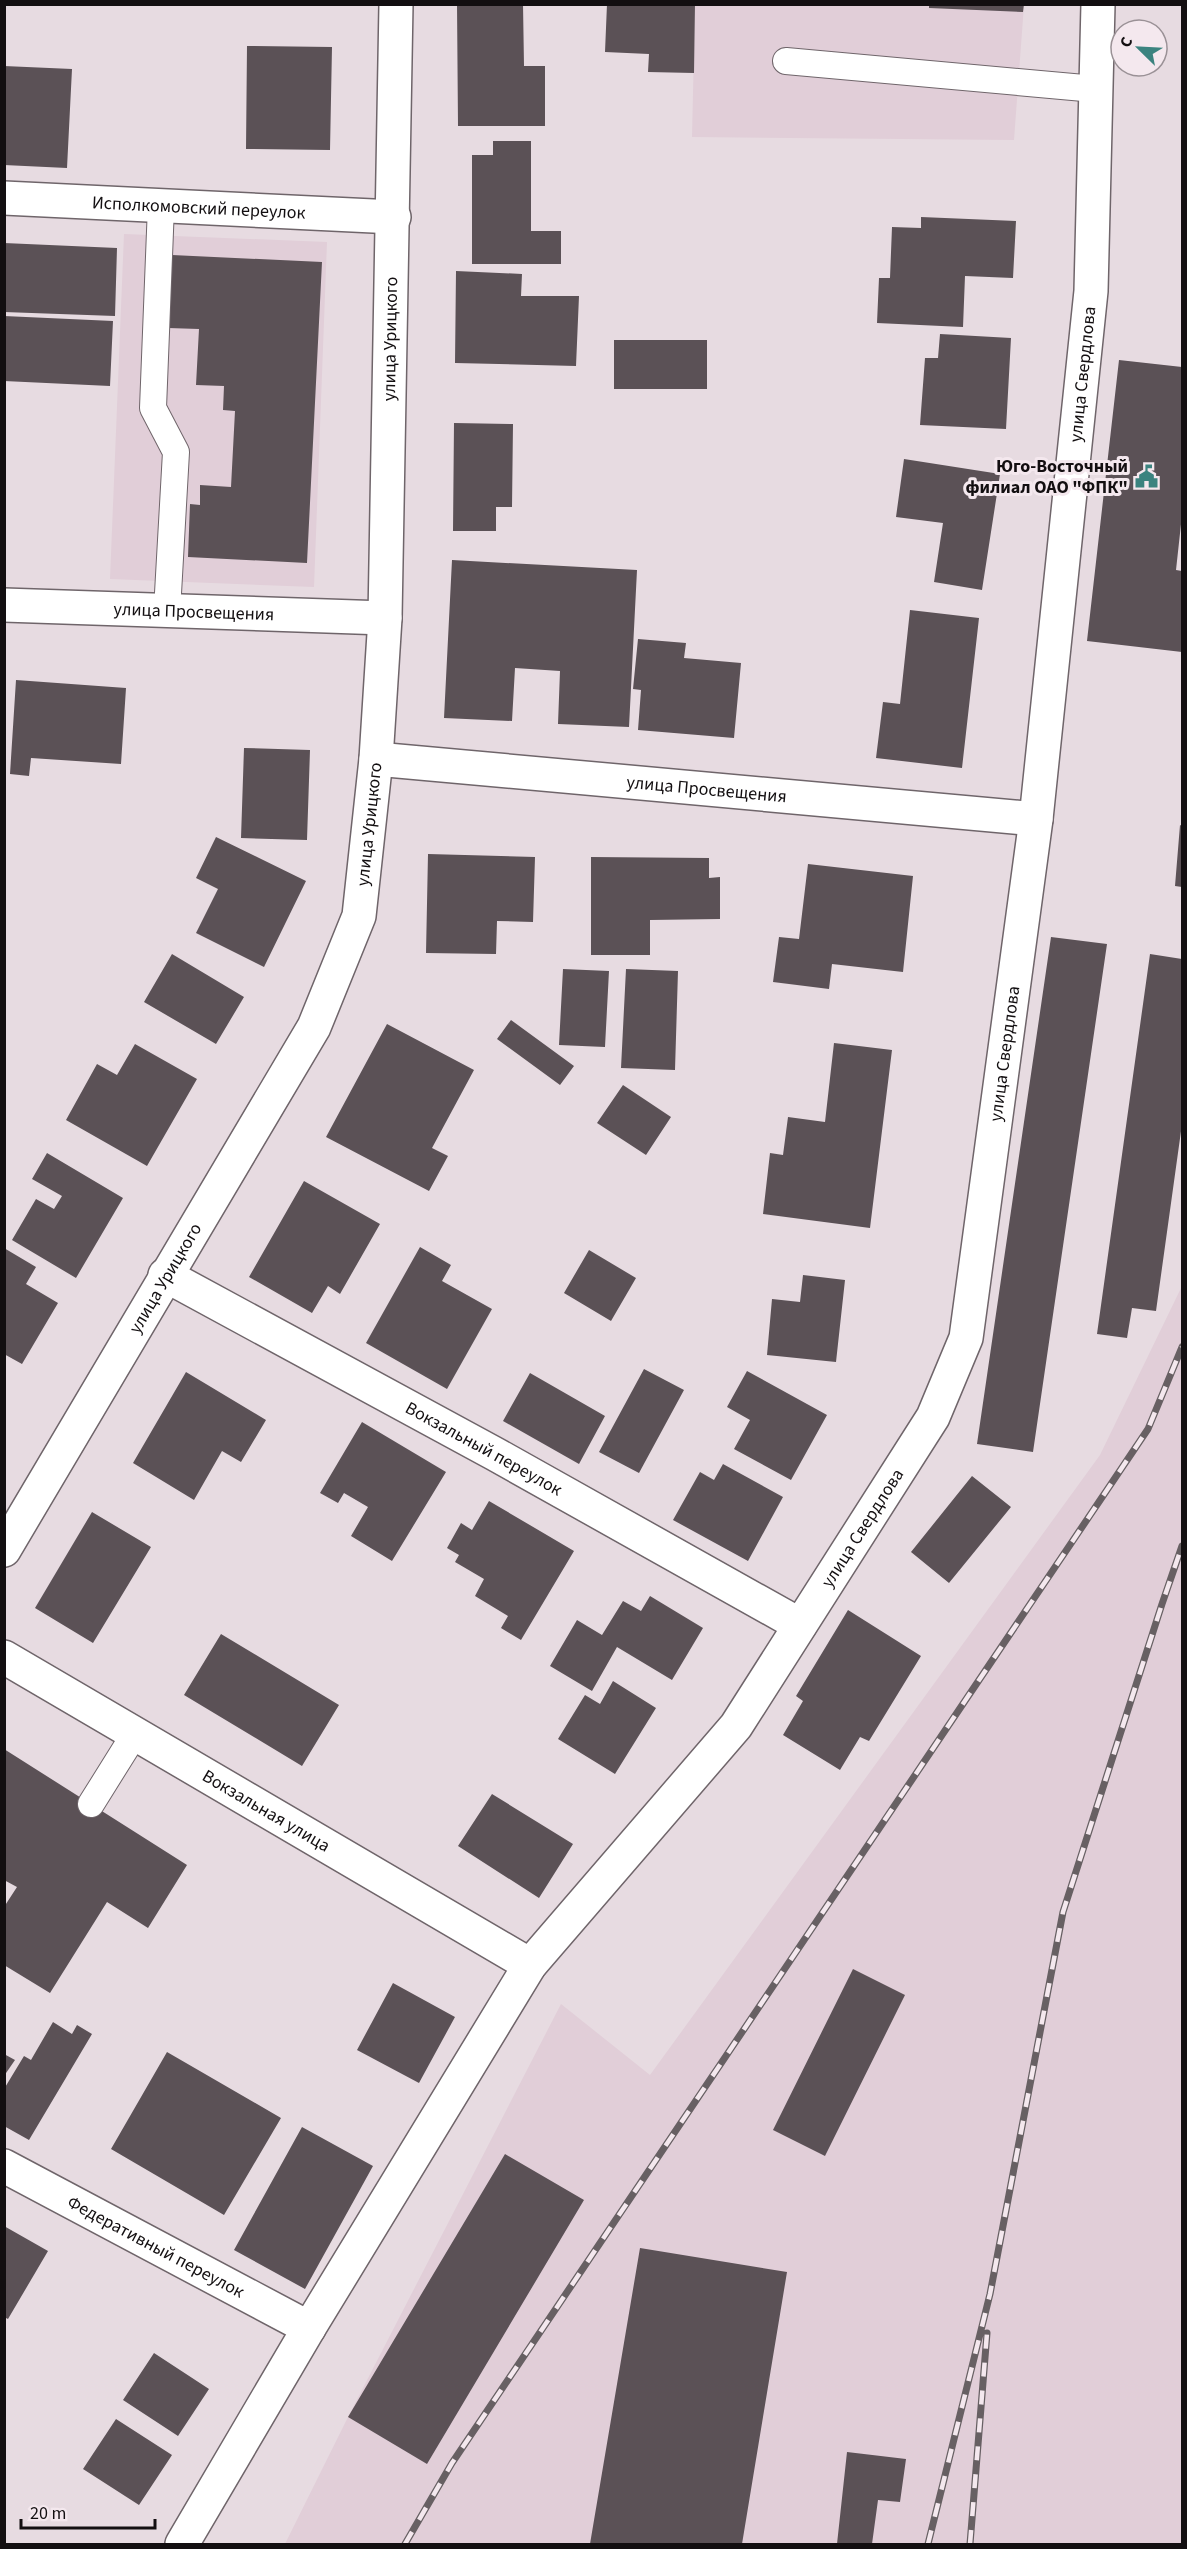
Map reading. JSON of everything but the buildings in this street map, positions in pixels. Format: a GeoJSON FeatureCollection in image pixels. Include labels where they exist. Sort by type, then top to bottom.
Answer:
{"type":"FeatureCollection","features":[{"type":"Feature","properties":{"kind":"street","name":"улица Урицкого"},"geometry":{"type":"LineString","coordinates":[[4,1550],[314,1027],[359,916],[376,759],[385,618],[394,217],[396,4]]}},
{"type":"Feature","properties":{"kind":"street","name":"улица Свердлова"},"geometry":{"type":"LineString","coordinates":[[182,2544],[309,2328],[530,1965],[736,1726],[933,1418],[966,1338],[1036,819],[1091,291],[1098,4]]}},
{"type":"Feature","properties":{"kind":"street","name":"Исполкомовский переулок"},"geometry":{"type":"LineString","coordinates":[[4,198],[394,217]]}},
{"type":"Feature","properties":{"kind":"street","name":"улица Просвещения"},"geometry":{"type":"LineString","coordinates":[[4,605],[385,618]]}},
{"type":"Feature","properties":{"kind":"street","name":"улица Просвещения"},"geometry":{"type":"LineString","coordinates":[[376,759],[1036,819]]}},
{"type":"Feature","properties":{"kind":"street","name":"Вокзальный переулок"},"geometry":{"type":"LineString","coordinates":[[165,1275],[505,1460],[800,1625]]}},
{"type":"Feature","properties":{"kind":"street","name":"Вокзальная улица"},"geometry":{"type":"LineString","coordinates":[[4,1657],[136,1732],[530,1965]]}},
{"type":"Feature","properties":{"kind":"street","name":"Федеративный переулок"},"geometry":{"type":"LineString","coordinates":[[4,2166],[309,2328]]}},
{"type":"Feature","properties":{"kind":"lane"},"geometry":{"type":"LineString","coordinates":[[786,62],[1095,89]]}},
{"type":"Feature","properties":{"kind":"lane"},"geometry":{"type":"LineString","coordinates":[[160,206],[153,408],[176,452],[166,610]]}},
{"type":"Feature","properties":{"kind":"lane"},"geometry":{"type":"LineString","coordinates":[[91,1804],[136,1732]]}},
{"type":"Feature","properties":{"kind":"shaded area"},"geometry":{"type":"Polygon","coordinates":[[[695,5],[1024,5],[1014,140],[692,137],[695,5]]]}},
{"type":"Feature","properties":{"kind":"shaded area"},"geometry":{"type":"Polygon","coordinates":[[[124,234],[327,242],[314,587],[110,579],[124,234]]]}},
{"type":"Feature","properties":{"kind":"shaded area"},"geometry":{"type":"Polygon","coordinates":[[[1182,1286],[1182,2544],[285,2544],[561,2004],[650,2075],[1100,1455],[1182,1286]]]}},
{"type":"Feature","properties":{"kind":"railway"},"geometry":{"type":"LineString","coordinates":[[405,2544],[452,2463],[1148,1429],[1182,1347]]}},
{"type":"Feature","properties":{"kind":"railway"},"geometry":{"type":"LineString","coordinates":[[928,2544],[990,2294],[1063,1912],[1182,1546]]}},
{"type":"Feature","properties":{"kind":"railway"},"geometry":{"type":"LineString","coordinates":[[970,2544],[987,2333]]}},
{"type":"Feature","properties":{"kind":"place","name":"Юго-Восточный филиал ОАО \"ФПК\""},"geometry":{"type":"Point","coordinates":[1146,476]}}]}
